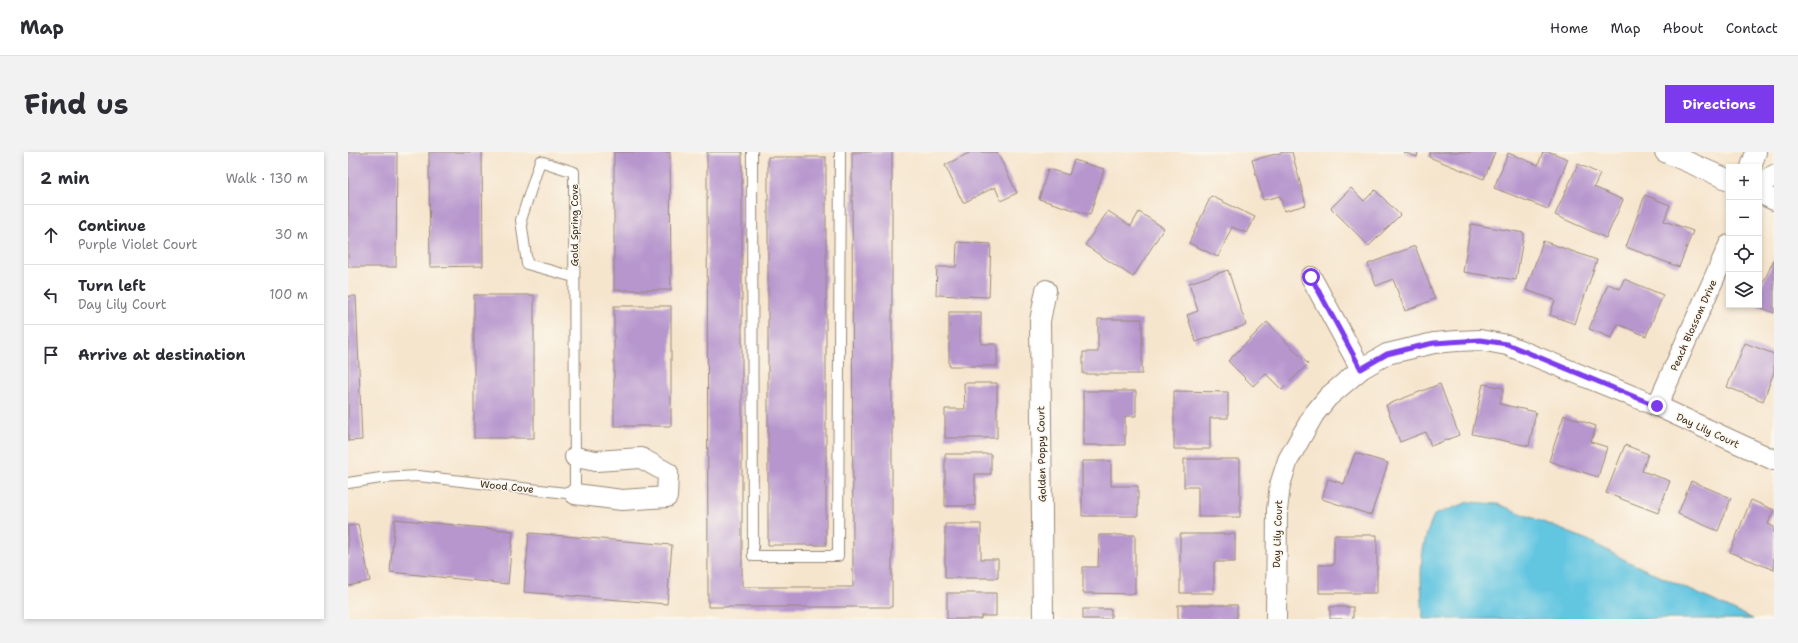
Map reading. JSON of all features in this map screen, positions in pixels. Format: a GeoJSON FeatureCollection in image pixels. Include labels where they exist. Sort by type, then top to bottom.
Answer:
{"type":"FeatureCollection","features":[{"type":"Feature","properties":{"kind":"street"},"geometry":{"type":"LineString","coordinates":[[1665,152],[1726,179]]}},
{"type":"Feature","properties":{"kind":"street"},"geometry":{"type":"LineString","coordinates":[[1753,164],[1756,152]]}},
{"type":"Feature","properties":{"kind":"street"},"geometry":{"type":"LineString","coordinates":[[1762,184],[1774,175]]}},
{"type":"Feature","properties":{"kind":"street"},"geometry":{"type":"LineString","coordinates":[[1762,194],[1774,200]]}},
{"type":"Feature","properties":{"kind":"street","name":"Peach Blossom Drive"},"geometry":{"type":"LineString","coordinates":[[1657,406],[1726,251]]}},
{"type":"Feature","properties":{"kind":"street"},"geometry":{"type":"LineString","coordinates":[[1311,277],[1361,369]]}},
{"type":"Feature","properties":{"kind":"street","name":"Golden Poppy Court"},"geometry":{"type":"LineString","coordinates":[[1043,619],[1040,321],[1046,290]]}},
{"type":"Feature","properties":{"kind":"street","name":"Day Lily Court"},"geometry":{"type":"LineString","coordinates":[[1276,619],[1276,510],[1280,485],[1288,460],[1314,414],[1328,397],[1361,369],[1387,354],[1434,343],[1480,340],[1507,344],[1657,406],[1774,460]]}},
{"type":"Feature","properties":{"kind":"street","name":"Wood Cove"},"geometry":{"type":"LineString","coordinates":[[575,457],[596,461],[641,458],[668,473],[667,497],[622,500],[575,494]]}},
{"type":"Feature","properties":{"kind":"lane"},"geometry":{"type":"LineString","coordinates":[[752,152],[752,556],[838,556],[840,152]]}},
{"type":"Feature","properties":{"kind":"lane","name":"Gold Spring Cove"},"geometry":{"type":"LineString","coordinates":[[574,277],[527,264],[521,220],[540,161],[574,172],[575,494]]}},
{"type":"Feature","properties":{"kind":"lane","name":"Wood Cove"},"geometry":{"type":"LineString","coordinates":[[348,483],[381,478],[418,476],[575,494]]}},
{"type":"Feature","properties":{"kind":"water"},"geometry":{"type":"Polygon","coordinates":[[[1469,502],[1498,504],[1590,541],[1629,562],[1753,619],[1423,619],[1421,566],[1425,542],[1434,515],[1469,502]]]}},
{"type":"Feature","properties":{"kind":"building"},"geometry":{"type":"Polygon","coordinates":[[[348,152],[397,152],[396,267],[348,267],[348,152]]]}},
{"type":"Feature","properties":{"kind":"building"},"geometry":{"type":"Polygon","coordinates":[[[429,152],[482,152],[483,266],[430,267],[429,152]]]}},
{"type":"Feature","properties":{"kind":"building"},"geometry":{"type":"Polygon","coordinates":[[[614,152],[670,152],[671,290],[614,290],[614,152]]]}},
{"type":"Feature","properties":{"kind":"building"},"geometry":{"type":"Polygon","coordinates":[[[707,152],[742,152],[742,587],[853,587],[852,152],[892,152],[892,607],[708,607],[707,152]]]}},
{"type":"Feature","properties":{"kind":"building"},"geometry":{"type":"Polygon","coordinates":[[[971,152],[997,152],[1017,193],[1001,201],[995,187],[963,203],[945,165],[971,152]]]}},
{"type":"Feature","properties":{"kind":"building"},"geometry":{"type":"Polygon","coordinates":[[[1284,152],[1292,152],[1306,205],[1284,211],[1280,196],[1263,200],[1252,160],[1284,152]]]}},
{"type":"Feature","properties":{"kind":"building"},"geometry":{"type":"Polygon","coordinates":[[[1403,152],[1418,152],[1417,157],[1403,152]]]}},
{"type":"Feature","properties":{"kind":"building"},"geometry":{"type":"Polygon","coordinates":[[[1430,152],[1495,152],[1484,179],[1429,157],[1430,152]]]}},
{"type":"Feature","properties":{"kind":"building"},"geometry":{"type":"Polygon","coordinates":[[[1543,152],[1550,152],[1568,159],[1548,209],[1494,188],[1508,153],[1538,165],[1543,152]]]}},
{"type":"Feature","properties":{"kind":"building"},"geometry":{"type":"Polygon","coordinates":[[[768,157],[826,157],[826,545],[768,545],[768,157]]]}},
{"type":"Feature","properties":{"kind":"building"},"geometry":{"type":"Polygon","coordinates":[[[1074,160],[1104,169],[1090,215],[1039,199],[1048,169],[1069,175],[1074,160]]]}},
{"type":"Feature","properties":{"kind":"building"},"geometry":{"type":"Polygon","coordinates":[[[1578,164],[1600,174],[1594,187],[1623,200],[1606,238],[1555,215],[1578,164]]]}},
{"type":"Feature","properties":{"kind":"building"},"geometry":{"type":"Polygon","coordinates":[[[1351,188],[1364,201],[1375,190],[1400,215],[1369,246],[1331,208],[1351,188]]]}},
{"type":"Feature","properties":{"kind":"building"},"geometry":{"type":"Polygon","coordinates":[[[1645,195],[1670,205],[1664,221],[1693,231],[1679,267],[1626,247],[1645,195]]]}},
{"type":"Feature","properties":{"kind":"building"},"geometry":{"type":"Polygon","coordinates":[[[1211,196],[1255,217],[1247,233],[1232,227],[1218,257],[1189,243],[1211,196]]]}},
{"type":"Feature","properties":{"kind":"building"},"geometry":{"type":"Polygon","coordinates":[[[1108,211],[1131,226],[1139,212],[1164,228],[1133,277],[1085,245],[1108,211]]]}},
{"type":"Feature","properties":{"kind":"building"},"geometry":{"type":"Polygon","coordinates":[[[1471,224],[1524,233],[1516,280],[1463,272],[1471,224]]]}},
{"type":"Feature","properties":{"kind":"building"},"geometry":{"type":"Polygon","coordinates":[[[1543,241],[1597,260],[1575,324],[1550,315],[1555,300],[1526,290],[1543,241]]]}},
{"type":"Feature","properties":{"kind":"building"},"geometry":{"type":"Polygon","coordinates":[[[957,242],[991,244],[989,297],[936,295],[937,267],[956,267],[957,242]]]}},
{"type":"Feature","properties":{"kind":"building"},"geometry":{"type":"Polygon","coordinates":[[[1415,246],[1435,299],[1405,311],[1393,279],[1376,286],[1368,264],[1415,246]]]}},
{"type":"Feature","properties":{"kind":"building"},"geometry":{"type":"Polygon","coordinates":[[[1774,259],[1774,313],[1762,308],[1762,285],[1774,259]]]}},
{"type":"Feature","properties":{"kind":"building"},"geometry":{"type":"Polygon","coordinates":[[[1228,270],[1246,325],[1196,342],[1187,315],[1198,311],[1189,283],[1228,270]]]}},
{"type":"Feature","properties":{"kind":"building"},"geometry":{"type":"Polygon","coordinates":[[[1624,279],[1663,295],[1646,336],[1618,324],[1612,338],[1589,329],[1608,284],[1620,289],[1624,279]]]}},
{"type":"Feature","properties":{"kind":"building"},"geometry":{"type":"Polygon","coordinates":[[[474,295],[534,295],[534,438],[474,438],[474,295]]]}},
{"type":"Feature","properties":{"kind":"building"},"geometry":{"type":"Polygon","coordinates":[[[348,296],[356,296],[362,440],[348,441],[348,296]]]}},
{"type":"Feature","properties":{"kind":"building"},"geometry":{"type":"Polygon","coordinates":[[[614,306],[671,306],[671,426],[614,426],[614,306]]]}},
{"type":"Feature","properties":{"kind":"building"},"geometry":{"type":"Polygon","coordinates":[[[949,312],[981,312],[981,344],[997,344],[997,366],[949,366],[949,312]]]}},
{"type":"Feature","properties":{"kind":"building"},"geometry":{"type":"Polygon","coordinates":[[[1098,319],[1142,319],[1142,374],[1083,374],[1083,352],[1098,352],[1098,319]]]}},
{"type":"Feature","properties":{"kind":"building"},"geometry":{"type":"Polygon","coordinates":[[[1267,322],[1308,364],[1282,390],[1266,374],[1253,386],[1228,361],[1267,322]]]}},
{"type":"Feature","properties":{"kind":"building"},"geometry":{"type":"Polygon","coordinates":[[[1745,343],[1774,354],[1774,372],[1763,401],[1727,387],[1745,343]]]}},
{"type":"Feature","properties":{"kind":"building"},"geometry":{"type":"Polygon","coordinates":[[[964,383],[997,383],[997,438],[945,438],[945,409],[965,409],[964,383]]]}},
{"type":"Feature","properties":{"kind":"building"},"geometry":{"type":"Polygon","coordinates":[[[1440,384],[1459,435],[1431,446],[1426,432],[1400,442],[1386,405],[1440,384]]]}},
{"type":"Feature","properties":{"kind":"building"},"geometry":{"type":"Polygon","coordinates":[[[1483,384],[1504,388],[1500,404],[1536,412],[1529,446],[1472,434],[1483,384]]]}},
{"type":"Feature","properties":{"kind":"building"},"geometry":{"type":"Polygon","coordinates":[[[1083,391],[1136,391],[1136,416],[1125,416],[1125,445],[1083,445],[1083,391]]]}},
{"type":"Feature","properties":{"kind":"building"},"geometry":{"type":"Polygon","coordinates":[[[1174,391],[1228,392],[1228,418],[1210,418],[1210,449],[1174,449],[1174,391]]]}},
{"type":"Feature","properties":{"kind":"building"},"geometry":{"type":"Polygon","coordinates":[[[1564,415],[1596,426],[1591,442],[1607,447],[1598,477],[1549,461],[1564,415]]]}},
{"type":"Feature","properties":{"kind":"building"},"geometry":{"type":"Polygon","coordinates":[[[1625,445],[1648,454],[1642,471],[1670,481],[1658,513],[1606,493],[1625,445]]]}},
{"type":"Feature","properties":{"kind":"building"},"geometry":{"type":"Polygon","coordinates":[[[1355,453],[1388,463],[1371,515],[1322,499],[1328,479],[1344,484],[1355,453]]]}},
{"type":"Feature","properties":{"kind":"building"},"geometry":{"type":"Polygon","coordinates":[[[945,454],[991,454],[991,474],[975,474],[975,506],[945,506],[945,454]]]}},
{"type":"Feature","properties":{"kind":"building"},"geometry":{"type":"Polygon","coordinates":[[[1184,459],[1240,459],[1240,517],[1198,517],[1198,487],[1184,487],[1184,459]]]}},
{"type":"Feature","properties":{"kind":"building"},"geometry":{"type":"Polygon","coordinates":[[[1082,461],[1111,461],[1111,486],[1138,486],[1138,516],[1082,516],[1082,461]]]}},
{"type":"Feature","properties":{"kind":"building"},"geometry":{"type":"Polygon","coordinates":[[[1691,481],[1731,498],[1718,531],[1678,514],[1691,481]]]}},
{"type":"Feature","properties":{"kind":"building"},"geometry":{"type":"Polygon","coordinates":[[[1751,500],[1774,510],[1768,524],[1774,527],[1774,570],[1730,552],[1751,500]]]}},
{"type":"Feature","properties":{"kind":"building"},"geometry":{"type":"Polygon","coordinates":[[[395,519],[513,531],[508,584],[390,572],[395,519]]]}},
{"type":"Feature","properties":{"kind":"building"},"geometry":{"type":"Polygon","coordinates":[[[358,524],[370,581],[348,586],[348,526],[358,524]]]}},
{"type":"Feature","properties":{"kind":"building"},"geometry":{"type":"Polygon","coordinates":[[[945,524],[981,524],[981,559],[998,559],[998,578],[945,578],[945,524]]]}},
{"type":"Feature","properties":{"kind":"building"},"geometry":{"type":"Polygon","coordinates":[[[529,533],[672,545],[667,604],[524,592],[529,533]]]}},
{"type":"Feature","properties":{"kind":"building"},"geometry":{"type":"Polygon","coordinates":[[[1180,534],[1235,534],[1235,562],[1214,562],[1214,593],[1180,593],[1180,534]]]}},
{"type":"Feature","properties":{"kind":"building"},"geometry":{"type":"Polygon","coordinates":[[[1099,535],[1135,535],[1135,594],[1083,593],[1083,567],[1098,567],[1099,535]]]}},
{"type":"Feature","properties":{"kind":"building"},"geometry":{"type":"Polygon","coordinates":[[[1334,535],[1377,535],[1377,593],[1319,593],[1319,565],[1334,565],[1334,535]]]}},
{"type":"Feature","properties":{"kind":"building"},"geometry":{"type":"Polygon","coordinates":[[[947,593],[996,593],[996,616],[981,616],[981,619],[947,619],[947,593]]]}},
{"type":"Feature","properties":{"kind":"building"},"geometry":{"type":"Polygon","coordinates":[[[1178,605],[1237,605],[1237,619],[1178,619],[1178,605]]]}},
{"type":"Feature","properties":{"kind":"building"},"geometry":{"type":"Polygon","coordinates":[[[1330,607],[1353,607],[1353,619],[1330,619],[1330,607]]]}},
{"type":"Feature","properties":{"kind":"building"},"geometry":{"type":"Polygon","coordinates":[[[1083,609],[1111,609],[1111,619],[1083,619],[1083,609]]]}},
{"type":"Feature","properties":{"kind":"route"},"geometry":{"type":"LineString","coordinates":[[1311,277],[1361,369],[1387,354],[1411,348],[1434,343],[1480,340],[1507,344],[1657,406]]}}]}
